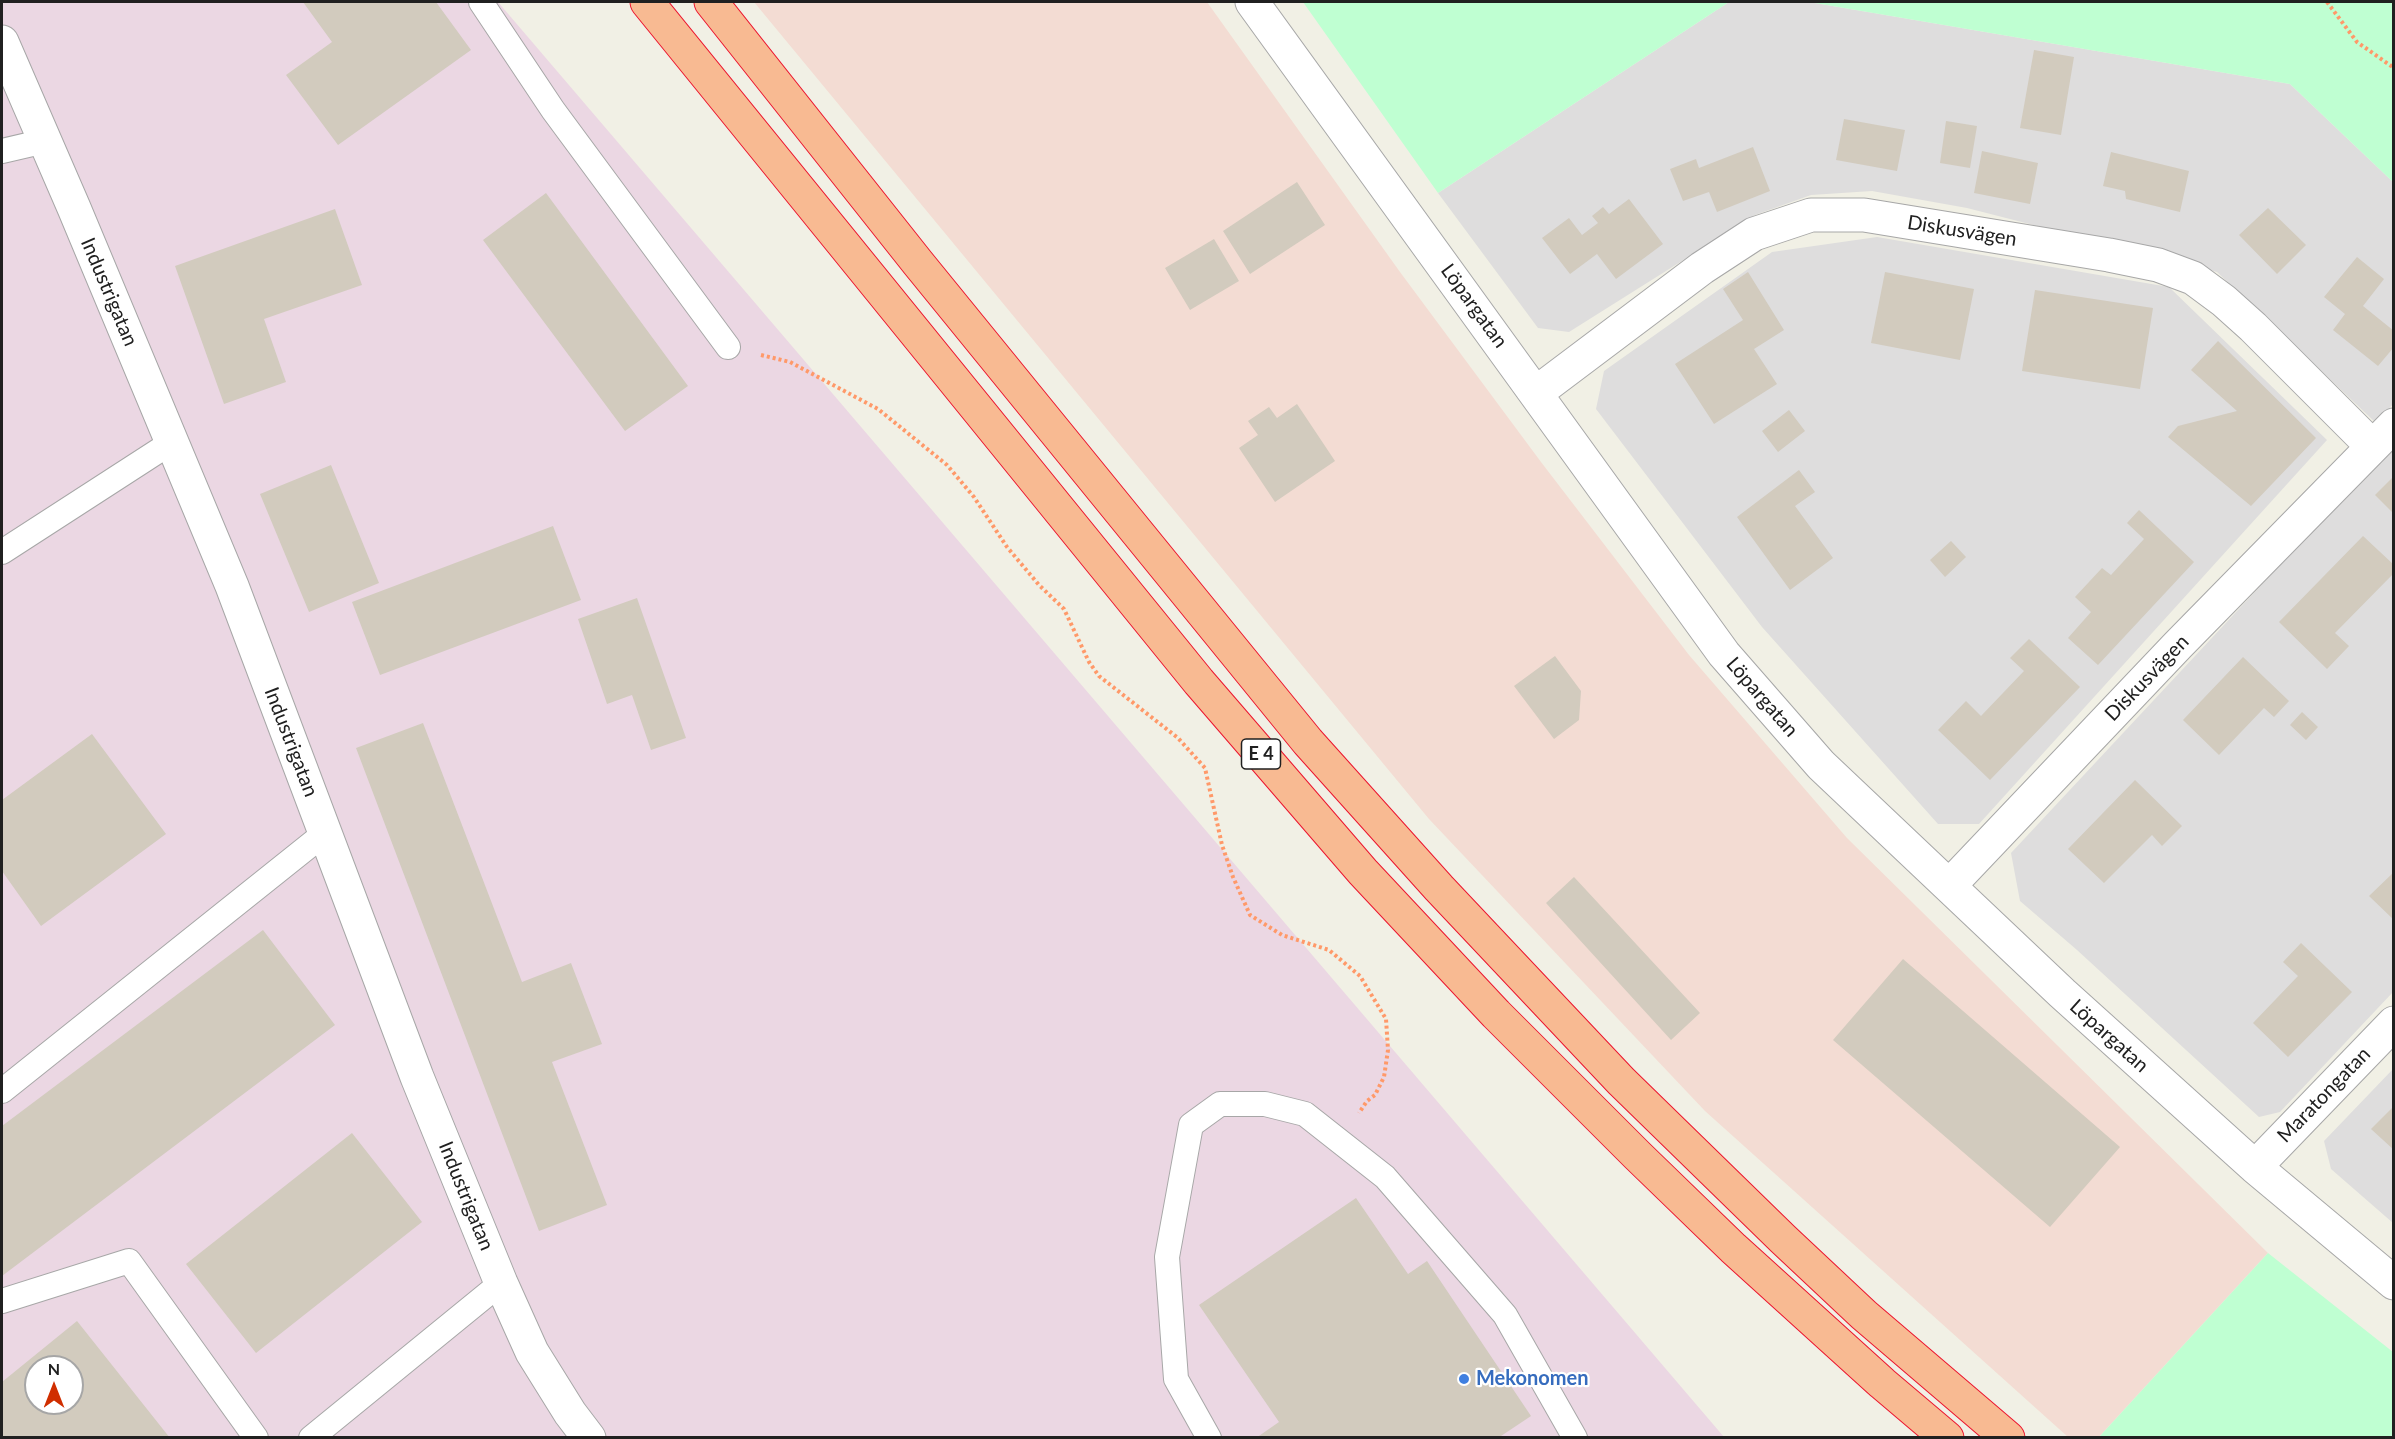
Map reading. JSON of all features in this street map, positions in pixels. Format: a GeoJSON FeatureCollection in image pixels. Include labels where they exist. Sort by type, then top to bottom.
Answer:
{"type":"FeatureCollection","features":[{"type":"Feature","properties":{"kind":"highway","name":"E 4"},"geometry":{"type":"LineString","coordinates":[[647,2],[1199,682],[1363,872],[1496,1014],[1733,1248],[1864,1367],[1947,1437]]}},
{"type":"Feature","properties":{"kind":"highway","name":"E 4"},"geometry":{"type":"LineString","coordinates":[[711,2],[918,263],[1308,742],[1423,870],[1621,1081],[1766,1222],[1864,1315],[2008,1437]]}},
{"type":"Feature","properties":{"kind":"street","name":"Löpargatan"},"geometry":{"type":"LineString","coordinates":[[1252,2],[1724,654],[1821,765],[2062,993],[2255,1167],[2394,1283]]}},
{"type":"Feature","properties":{"kind":"street","name":"Industrigatan"},"geometry":{"type":"LineString","coordinates":[[2,42],[232,586],[417,1077],[501,1282],[532,1352],[570,1413],[589,1437]]}},
{"type":"Feature","properties":{"kind":"street","name":"Diskusvägen"},"geometry":{"type":"LineString","coordinates":[[1536,393],[1702,268],[1754,234],[1811,215],[1864,215],[2109,255],[2158,265],[2193,278],[2224,301],[2383,435],[2178,645],[1949,886]]}},
{"type":"Feature","properties":{"kind":"street","name":"Maratongatan"},"geometry":{"type":"LineString","coordinates":[[2255,1167],[2394,1023]]}},
{"type":"Feature","properties":{"kind":"lane"},"geometry":{"type":"LineString","coordinates":[[481,2],[553,110],[728,347]]}},
{"type":"Feature","properties":{"kind":"lane"},"geometry":{"type":"LineString","coordinates":[[2,151],[45,141]]}},
{"type":"Feature","properties":{"kind":"lane"},"geometry":{"type":"LineString","coordinates":[[2,552],[172,442]]}},
{"type":"Feature","properties":{"kind":"lane"},"geometry":{"type":"LineString","coordinates":[[2,1091],[325,833]]}},
{"type":"Feature","properties":{"kind":"lane"},"geometry":{"type":"LineString","coordinates":[[1209,1437],[1176,1379],[1167,1257],[1191,1125],[1220,1104],[1265,1104],[1305,1114],[1385,1178],[1505,1315],[1575,1437]]}},
{"type":"Feature","properties":{"kind":"lane"},"geometry":{"type":"LineString","coordinates":[[2,1301],[129,1261],[256,1437]]}},
{"type":"Feature","properties":{"kind":"lane"},"geometry":{"type":"LineString","coordinates":[[311,1437],[501,1282]]}},
{"type":"Feature","properties":{"kind":"path"},"geometry":{"type":"LineString","coordinates":[[2327,2],[2357,42],[2394,68]]}},
{"type":"Feature","properties":{"kind":"path"},"geometry":{"type":"LineString","coordinates":[[728,347],[790,362],[835,385],[878,410],[947,465],[974,497],[1006,547],[1039,585],[1064,609],[1089,662],[1099,676],[1178,738],[1205,768],[1222,845],[1250,915],[1282,935],[1329,950],[1360,976],[1386,1018],[1388,1050],[1384,1077],[1375,1095],[1367,1101],[1340,1141]]}},
{"type":"Feature","properties":{"kind":"shaded area"},"geometry":{"type":"Polygon","coordinates":[[[2,2],[498,2],[1724,1437],[2,1438],[2,2]]]}},
{"type":"Feature","properties":{"kind":"shaded area"},"geometry":{"type":"Polygon","coordinates":[[[754,2],[1207,2],[1400,272],[1541,462],[1689,655],[1847,838],[2268,1253],[2099,1437],[2068,1437],[1705,1111],[1429,819],[754,2]]]}},
{"type":"Feature","properties":{"kind":"shaded area"},"geometry":{"type":"Polygon","coordinates":[[[1729,2],[1809,2],[2290,84],[2393,182],[2393,404],[2376,423],[2217,272],[1967,208],[1872,191],[1811,195],[1755,215],[1569,332],[1538,328],[1438,193],[1729,2]]]}},
{"type":"Feature","properties":{"kind":"shaded area"},"geometry":{"type":"Polygon","coordinates":[[[1877,237],[2169,287],[2327,440],[1979,824],[1938,824],[1762,627],[1596,409],[1604,371],[1772,252],[1877,237]]]}},
{"type":"Feature","properties":{"kind":"shaded area"},"geometry":{"type":"Polygon","coordinates":[[[2393,444],[2393,992],[2280,1112],[2259,1117],[2077,950],[2020,901],[2011,853],[2393,444]]]}},
{"type":"Feature","properties":{"kind":"shaded area"},"geometry":{"type":"Polygon","coordinates":[[[2393,1069],[2393,1223],[2331,1169],[2324,1141],[2393,1069]]]}},
{"type":"Feature","properties":{"kind":"green space"},"geometry":{"type":"Polygon","coordinates":[[[1303,2],[1729,2],[1438,193],[1303,2]]]}},
{"type":"Feature","properties":{"kind":"green space"},"geometry":{"type":"Polygon","coordinates":[[[1809,2],[2393,2],[2393,182],[2290,84],[1809,2]]]}},
{"type":"Feature","properties":{"kind":"green space"},"geometry":{"type":"Polygon","coordinates":[[[2268,1253],[2393,1352],[2393,1437],[2099,1437],[2268,1253]]]}},
{"type":"Feature","properties":{"kind":"building"},"geometry":{"type":"Polygon","coordinates":[[[303,2],[436,2],[471,50],[338,145],[286,75],[332,42],[303,2]]]}},
{"type":"Feature","properties":{"kind":"building"},"geometry":{"type":"Polygon","coordinates":[[[2034,50],[2074,57],[2061,135],[2020,128],[2034,50]]]}},
{"type":"Feature","properties":{"kind":"building"},"geometry":{"type":"Polygon","coordinates":[[[1844,119],[1905,130],[1897,171],[1836,160],[1844,119]]]}},
{"type":"Feature","properties":{"kind":"building"},"geometry":{"type":"Polygon","coordinates":[[[1946,121],[1977,126],[1970,168],[1940,163],[1946,121]]]}},
{"type":"Feature","properties":{"kind":"building"},"geometry":{"type":"Polygon","coordinates":[[[1753,147],[1770,191],[1717,212],[1709,192],[1683,201],[1670,169],[1696,159],[1699,168],[1753,147]]]}},
{"type":"Feature","properties":{"kind":"building"},"geometry":{"type":"Polygon","coordinates":[[[1982,151],[2038,163],[2030,204],[1974,193],[1982,151]]]}},
{"type":"Feature","properties":{"kind":"building"},"geometry":{"type":"Polygon","coordinates":[[[2111,152],[2189,171],[2180,212],[2126,199],[2125,191],[2103,186],[2111,152]]]}},
{"type":"Feature","properties":{"kind":"building"},"geometry":{"type":"Polygon","coordinates":[[[1297,182],[1325,225],[1250,274],[1223,231],[1297,182]]]}},
{"type":"Feature","properties":{"kind":"building"},"geometry":{"type":"Polygon","coordinates":[[[546,193],[688,386],[625,431],[483,240],[546,193]]]}},
{"type":"Feature","properties":{"kind":"building"},"geometry":{"type":"Polygon","coordinates":[[[1629,199],[1663,244],[1616,279],[1597,254],[1570,274],[1542,238],[1569,218],[1582,235],[1598,223],[1592,216],[1603,207],[1609,214],[1629,199]]]}},
{"type":"Feature","properties":{"kind":"building"},"geometry":{"type":"Polygon","coordinates":[[[2268,208],[2306,245],[2277,274],[2239,235],[2268,208]]]}},
{"type":"Feature","properties":{"kind":"building"},"geometry":{"type":"Polygon","coordinates":[[[335,209],[362,285],[264,319],[286,382],[224,404],[175,266],[335,209]]]}},
{"type":"Feature","properties":{"kind":"building"},"geometry":{"type":"Polygon","coordinates":[[[1214,239],[1239,281],[1190,310],[1165,268],[1214,239]]]}},
{"type":"Feature","properties":{"kind":"building"},"geometry":{"type":"Polygon","coordinates":[[[2357,257],[2384,279],[2363,306],[2394,331],[2394,347],[2378,366],[2333,330],[2345,314],[2324,297],[2357,257]]]}},
{"type":"Feature","properties":{"kind":"building"},"geometry":{"type":"Polygon","coordinates":[[[1748,272],[1784,330],[1754,349],[1777,384],[1714,424],[1675,364],[1743,320],[1723,289],[1748,272]]]}},
{"type":"Feature","properties":{"kind":"building"},"geometry":{"type":"Polygon","coordinates":[[[1885,272],[1974,289],[1960,360],[1871,343],[1885,272]]]}},
{"type":"Feature","properties":{"kind":"building"},"geometry":{"type":"Polygon","coordinates":[[[2035,290],[2153,308],[2140,389],[2022,371],[2035,290]]]}},
{"type":"Feature","properties":{"kind":"building"},"geometry":{"type":"Polygon","coordinates":[[[2218,341],[2316,438],[2251,506],[2168,437],[2178,426],[2237,411],[2191,370],[2218,341]]]}},
{"type":"Feature","properties":{"kind":"building"},"geometry":{"type":"Polygon","coordinates":[[[1297,404],[1335,461],[1275,502],[1239,448],[1258,435],[1248,421],[1269,407],[1277,418],[1297,404]]]}},
{"type":"Feature","properties":{"kind":"building"},"geometry":{"type":"Polygon","coordinates":[[[1789,410],[1805,431],[1778,452],[1762,431],[1789,410]]]}},
{"type":"Feature","properties":{"kind":"building"},"geometry":{"type":"Polygon","coordinates":[[[331,465],[379,583],[309,612],[260,494],[331,465]]]}},
{"type":"Feature","properties":{"kind":"building"},"geometry":{"type":"Polygon","coordinates":[[[1799,470],[1815,492],[1795,506],[1833,558],[1790,590],[1737,517],[1799,470]]]}},
{"type":"Feature","properties":{"kind":"building"},"geometry":{"type":"Polygon","coordinates":[[[2394,476],[2394,514],[2375,495],[2394,476]]]}},
{"type":"Feature","properties":{"kind":"building"},"geometry":{"type":"Polygon","coordinates":[[[2139,510],[2194,562],[2098,665],[2068,638],[2091,612],[2075,597],[2102,568],[2111,575],[2144,539],[2127,523],[2139,510]]]}},
{"type":"Feature","properties":{"kind":"building"},"geometry":{"type":"Polygon","coordinates":[[[553,526],[581,600],[380,675],[352,602],[553,526]]]}},
{"type":"Feature","properties":{"kind":"building"},"geometry":{"type":"Polygon","coordinates":[[[2363,536],[2394,565],[2394,573],[2335,633],[2349,646],[2327,669],[2279,622],[2363,536]]]}},
{"type":"Feature","properties":{"kind":"building"},"geometry":{"type":"Polygon","coordinates":[[[1951,541],[1966,557],[1945,577],[1930,560],[1951,541]]]}},
{"type":"Feature","properties":{"kind":"building"},"geometry":{"type":"Polygon","coordinates":[[[637,598],[686,738],[651,750],[632,695],[607,704],[578,619],[637,598]]]}},
{"type":"Feature","properties":{"kind":"building"},"geometry":{"type":"Polygon","coordinates":[[[2029,639],[2080,687],[1990,780],[1938,730],[1966,701],[1981,716],[2024,671],[2010,658],[2029,639]]]}},
{"type":"Feature","properties":{"kind":"building"},"geometry":{"type":"Polygon","coordinates":[[[1555,656],[1581,691],[1579,720],[1554,739],[1514,686],[1555,656]]]}},
{"type":"Feature","properties":{"kind":"building"},"geometry":{"type":"Polygon","coordinates":[[[2243,657],[2289,701],[2274,717],[2264,708],[2219,755],[2183,720],[2243,657]]]}},
{"type":"Feature","properties":{"kind":"building"},"geometry":{"type":"Polygon","coordinates":[[[2302,712],[2318,727],[2306,740],[2290,725],[2302,712]]]}},
{"type":"Feature","properties":{"kind":"building"},"geometry":{"type":"Polygon","coordinates":[[[423,723],[522,982],[571,963],[602,1044],[552,1062],[607,1205],[539,1231],[356,748],[423,723]]]}},
{"type":"Feature","properties":{"kind":"building"},"geometry":{"type":"Polygon","coordinates":[[[92,734],[166,834],[41,926],[2,871],[2,800],[92,734]]]}},
{"type":"Feature","properties":{"kind":"building"},"geometry":{"type":"Polygon","coordinates":[[[2135,780],[2182,826],[2162,846],[2152,835],[2104,883],[2068,849],[2135,780]]]}},
{"type":"Feature","properties":{"kind":"building"},"geometry":{"type":"Polygon","coordinates":[[[2394,872],[2394,920],[2369,896],[2394,872]]]}},
{"type":"Feature","properties":{"kind":"building"},"geometry":{"type":"Polygon","coordinates":[[[1574,877],[1700,1013],[1671,1040],[1546,903],[1574,877]]]}},
{"type":"Feature","properties":{"kind":"building"},"geometry":{"type":"Polygon","coordinates":[[[263,930],[335,1025],[2,1276],[2,1126],[263,930]]]}},
{"type":"Feature","properties":{"kind":"building"},"geometry":{"type":"Polygon","coordinates":[[[2301,943],[2352,992],[2288,1057],[2253,1023],[2298,976],[2283,962],[2301,943]]]}},
{"type":"Feature","properties":{"kind":"building"},"geometry":{"type":"Polygon","coordinates":[[[1903,959],[2120,1147],[2050,1227],[1833,1040],[1903,959]]]}},
{"type":"Feature","properties":{"kind":"building"},"geometry":{"type":"Polygon","coordinates":[[[2394,1106],[2394,1150],[2371,1129],[2394,1106]]]}},
{"type":"Feature","properties":{"kind":"building"},"geometry":{"type":"Polygon","coordinates":[[[352,1133],[422,1222],[256,1353],[186,1264],[352,1133]]]}},
{"type":"Feature","properties":{"kind":"building"},"geometry":{"type":"Polygon","coordinates":[[[1356,1198],[1408,1274],[1427,1261],[1531,1416],[1498,1438],[1256,1438],[1279,1422],[1199,1305],[1356,1198]]]}},
{"type":"Feature","properties":{"kind":"building"},"geometry":{"type":"Polygon","coordinates":[[[77,1321],[170,1438],[2,1438],[2,1382],[24,1364],[24,1415],[84,1415],[84,1355],[35,1355],[77,1321]]]}},
{"type":"Feature","properties":{"kind":"place","name":"Mekonomen"},"geometry":{"type":"Point","coordinates":[1464,1379]}}]}
